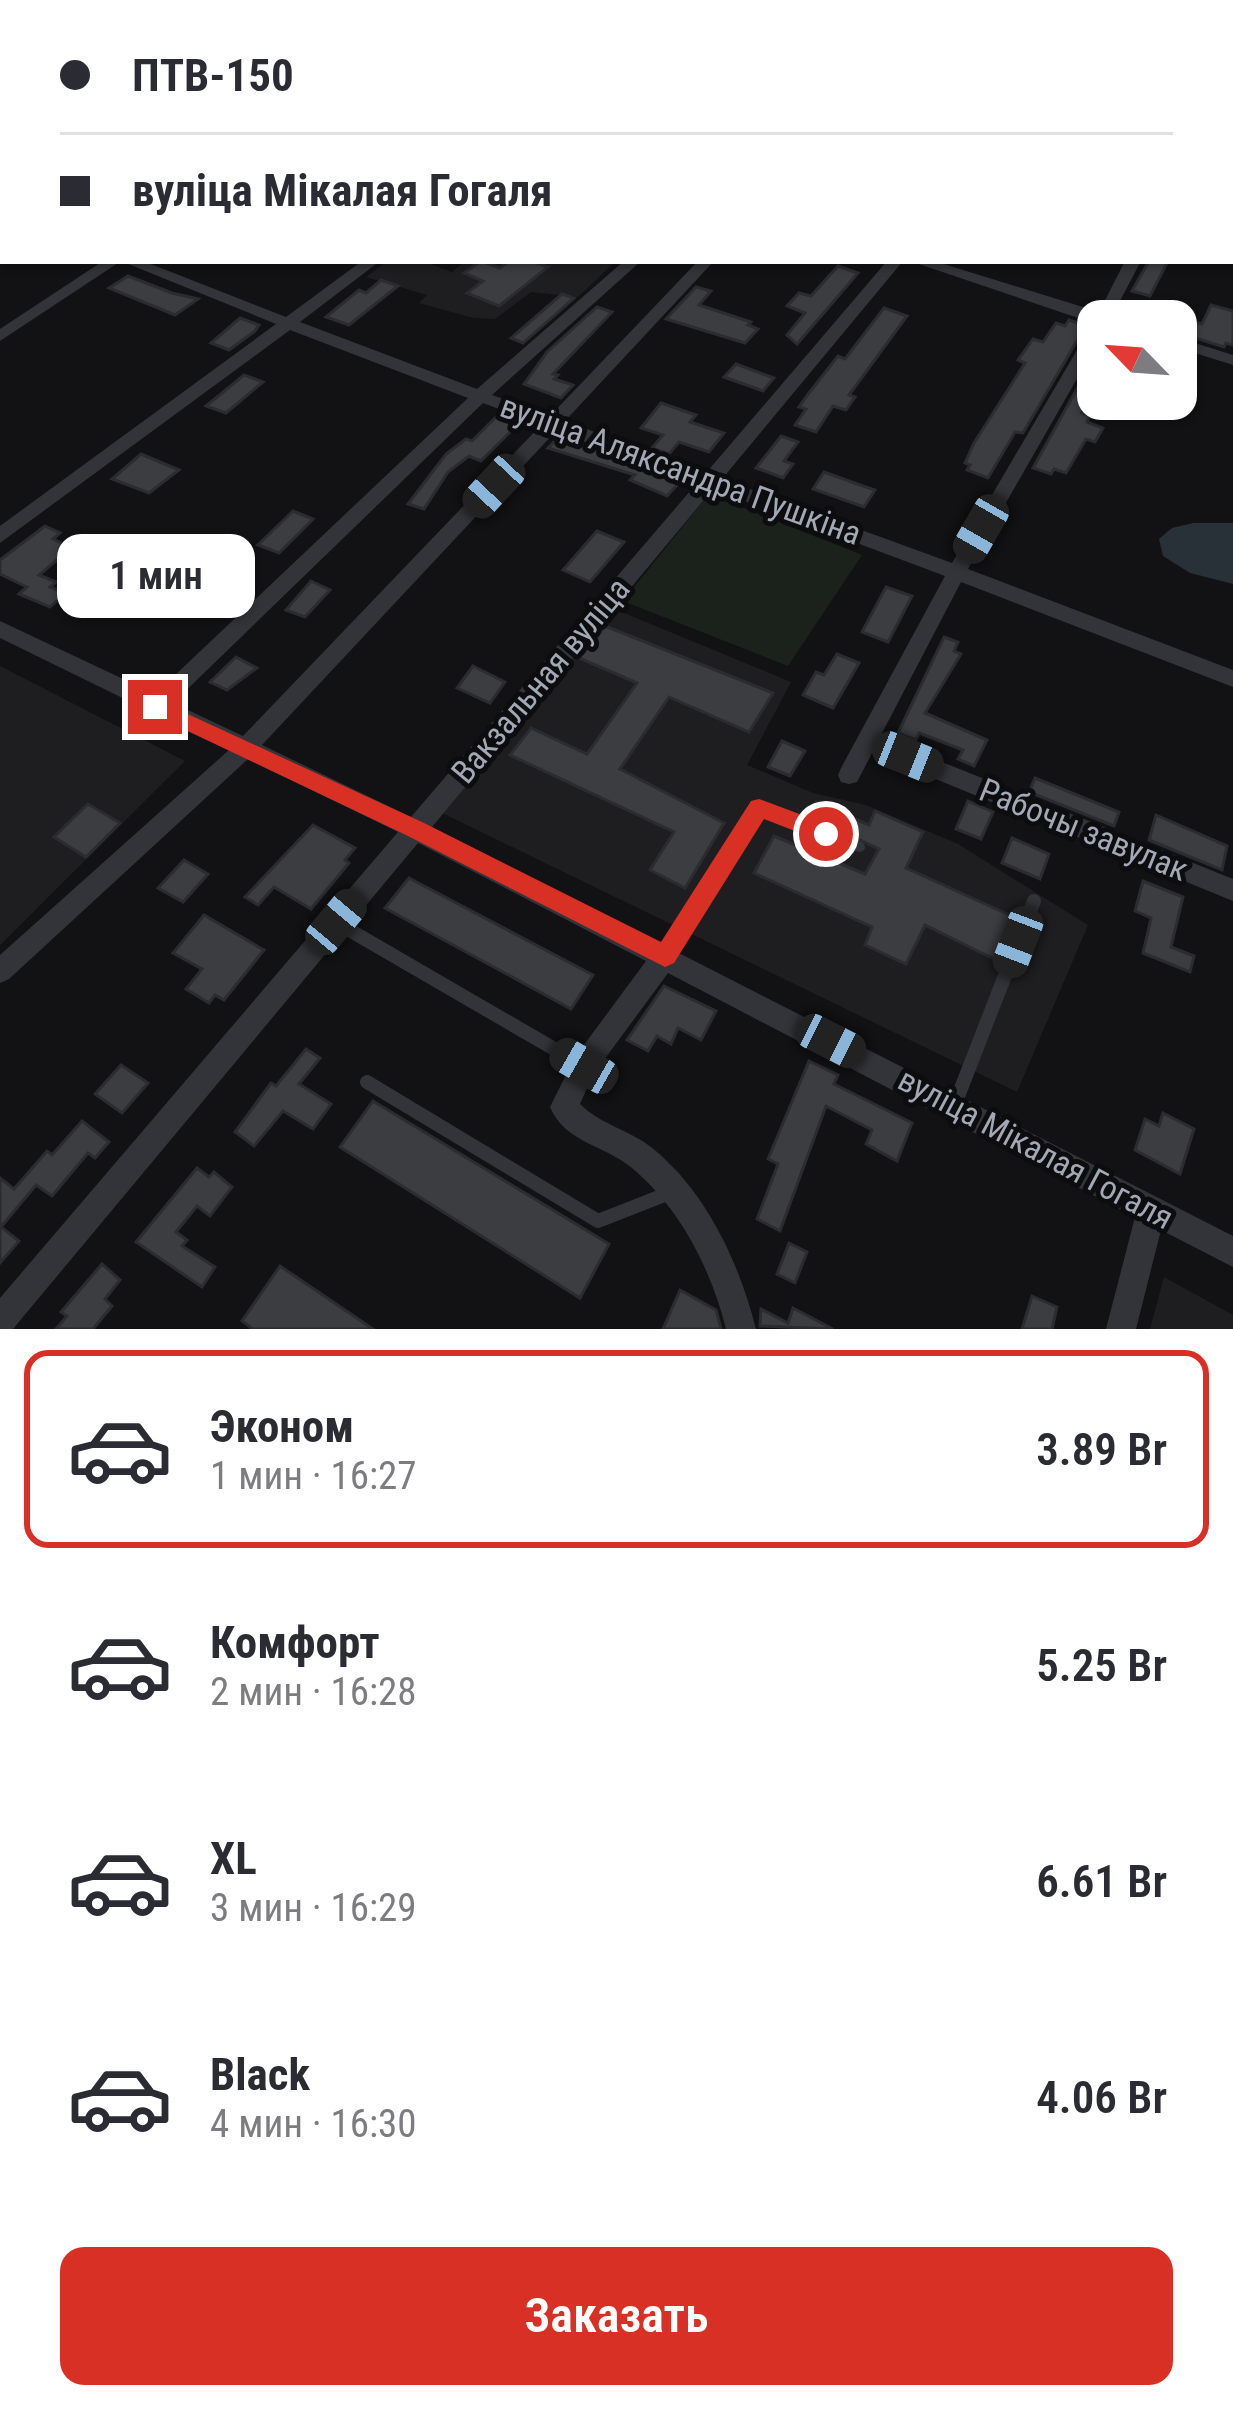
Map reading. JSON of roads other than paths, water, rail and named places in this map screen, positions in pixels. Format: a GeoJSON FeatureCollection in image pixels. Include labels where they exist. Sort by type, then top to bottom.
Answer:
{"type":"FeatureCollection","features":[{"type":"Feature","properties":{"kind":"street"},"geometry":{"type":"LineString","coordinates":[[0,336],[108,264]]}},
{"type":"Feature","properties":{"kind":"street","name":"вуліца Аляксандра Пушкіна"},"geometry":{"type":"LineString","coordinates":[[136,264],[287,325],[958,569],[1233,679]]}},
{"type":"Feature","properties":{"kind":"street"},"geometry":{"type":"LineString","coordinates":[[0,536],[368,264]]}},
{"type":"Feature","properties":{"kind":"street"},"geometry":{"type":"LineString","coordinates":[[155,707],[480,396],[630,264]]}},
{"type":"Feature","properties":{"kind":"street"},"geometry":{"type":"LineString","coordinates":[[0,971],[246,748],[703,264]]}},
{"type":"Feature","properties":{"kind":"street","name":"Вакзальная вуліца"},"geometry":{"type":"LineString","coordinates":[[0,1321],[892,264]]}},
{"type":"Feature","properties":{"kind":"street"},"geometry":{"type":"LineString","coordinates":[[927,264],[1077,313]]}},
{"type":"Feature","properties":{"kind":"street"},"geometry":{"type":"LineString","coordinates":[[1114,300],[1132,264]]}},
{"type":"Feature","properties":{"kind":"street"},"geometry":{"type":"LineString","coordinates":[[1197,349],[1233,360]]}},
{"type":"Feature","properties":{"kind":"street"},"geometry":{"type":"LineString","coordinates":[[849,775],[958,569],[1077,368]]}},
{"type":"Feature","properties":{"kind":"street","name":"вуліца Мікалая Гогаля"},"geometry":{"type":"LineString","coordinates":[[0,629],[414,829],[1233,1252]]}},
{"type":"Feature","properties":{"kind":"street","name":"Рабочы завулак"},"geometry":{"type":"LineString","coordinates":[[867,740],[1233,890]]}},
{"type":"Feature","properties":{"kind":"street"},"geometry":{"type":"LineString","coordinates":[[665,956],[584,1066],[564,1107],[576,1124],[640,1156],[672,1192],[722,1268],[740,1329]]}},
{"type":"Feature","properties":{"kind":"street"},"geometry":{"type":"LineString","coordinates":[[1121,1329],[1152,1209]]}},
{"type":"Feature","properties":{"kind":"lane"},"geometry":{"type":"LineString","coordinates":[[665,956],[759,808],[860,847]]}},
{"type":"Feature","properties":{"kind":"lane"},"geometry":{"type":"LineString","coordinates":[[955,1105],[1034,901]]}},
{"type":"Feature","properties":{"kind":"lane"},"geometry":{"type":"LineString","coordinates":[[336,922],[584,1066]]}},
{"type":"Feature","properties":{"kind":"lane"},"geometry":{"type":"LineString","coordinates":[[367,1082],[598,1221],[672,1192]]}}]}
